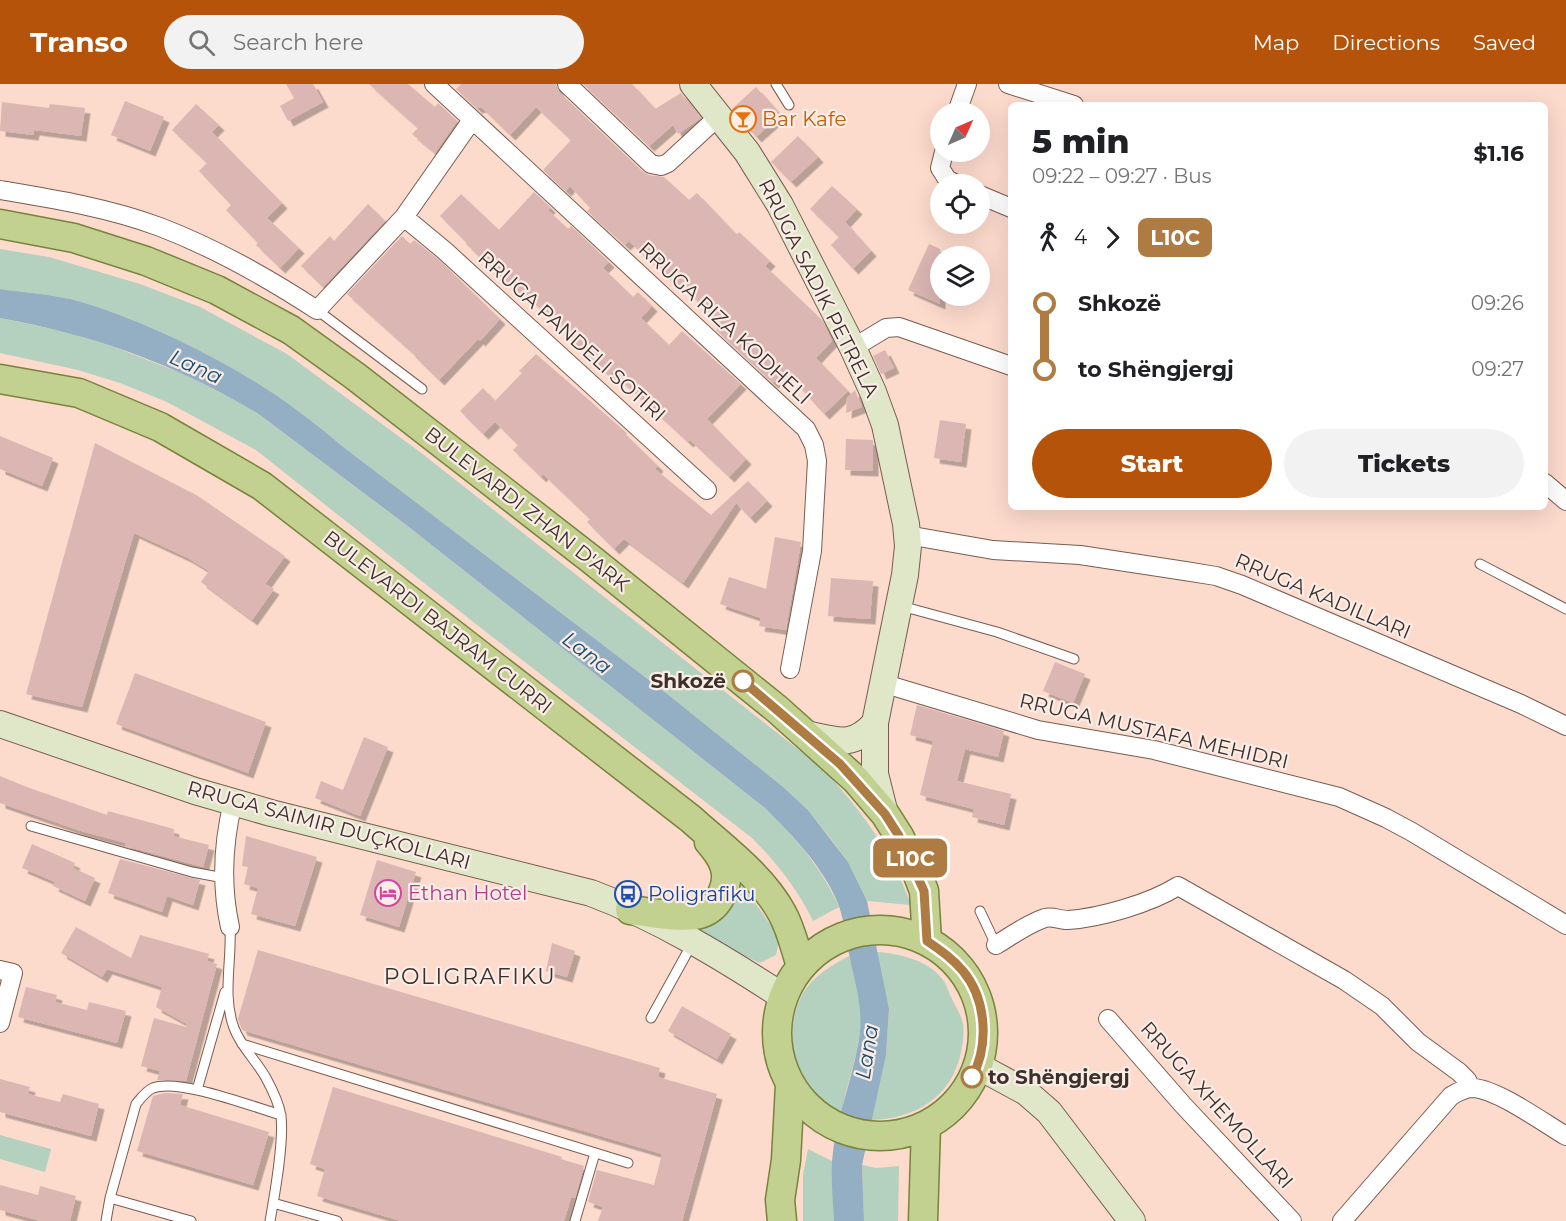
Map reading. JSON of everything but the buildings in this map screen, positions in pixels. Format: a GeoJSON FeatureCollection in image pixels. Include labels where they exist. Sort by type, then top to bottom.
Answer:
{"type":"FeatureCollection","features":[{"type":"Feature","properties":{"kind":"main road","name":"RRUGA SADIK PETRELA"},"geometry":{"type":"LineString","coordinates":[[693,84],[747,152],[780,205],[853,348],[885,425],[907,535],[907,559],[875,723],[875,774],[885,814]]}},
{"type":"Feature","properties":{"kind":"main road","name":"BULEVARDI ZHAN D'ARK"},"geometry":{"type":"LineString","coordinates":[[0,224],[74,238],[146,261],[217,290],[291,330],[355,376],[583,553],[769,702],[856,780],[885,814],[899,836],[924,891],[927,941]]}},
{"type":"Feature","properties":{"kind":"main road","name":"BULEVARDI BAJRAM CURRI"},"geometry":{"type":"LineString","coordinates":[[0,379],[79,393],[160,427],[261,486],[691,819],[755,876],[770,894],[786,924],[801,966]]}},
{"type":"Feature","properties":{"kind":"main road"},"geometry":{"type":"LineString","coordinates":[[806,735],[847,741],[861,737],[875,723]]}},
{"type":"Feature","properties":{"kind":"main road","name":"RRUGA SAIMIR DUÇKOLLARI"},"geometry":{"type":"LineString","coordinates":[[0,724],[233,802],[606,898],[693,942],[741,969],[782,996]]}},
{"type":"Feature","properties":{"kind":"main road"},"geometry":{"type":"LineString","coordinates":[[630,910],[699,914],[709,909],[722,896],[726,872],[724,864],[691,819]]}},
{"type":"Feature","properties":{"kind":"main road"},"geometry":{"type":"LineString","coordinates":[[776,1214],[786,1160],[790,1085],[778,1050],[777,1032],[782,996],[801,966],[823,946],[850,934],[880,929],[895,930],[927,941],[947,955],[964,973],[976,994],[983,1028],[983,1043],[978,1066],[964,1092],[948,1111],[926,1126],[890,1136],[870,1136],[851,1132],[817,1115],[790,1085]]}},
{"type":"Feature","properties":{"kind":"main road"},"geometry":{"type":"LineString","coordinates":[[978,1066],[1026,1092],[1049,1112],[1132,1221]]}},
{"type":"Feature","properties":{"kind":"main road"},"geometry":{"type":"LineString","coordinates":[[923,1221],[926,1126]]}},
{"type":"Feature","properties":{"kind":"street","name":"RRUGA RIZA KODHELI"},"geometry":{"type":"LineString","coordinates":[[434,84],[806,429],[814,445],[817,461],[812,551],[790,669]]}},
{"type":"Feature","properties":{"kind":"street"},"geometry":{"type":"LineString","coordinates":[[567,84],[651,164],[661,166],[669,163],[719,116]]}},
{"type":"Feature","properties":{"kind":"street"},"geometry":{"type":"LineString","coordinates":[[961,102],[967,84]]}},
{"type":"Feature","properties":{"kind":"street"},"geometry":{"type":"LineString","coordinates":[[1008,84],[1065,102]]}},
{"type":"Feature","properties":{"kind":"street"},"geometry":{"type":"LineString","coordinates":[[0,190],[103,210],[160,227],[215,252],[281,287],[317,310],[404,217],[472,120]]}},
{"type":"Feature","properties":{"kind":"street"},"geometry":{"type":"LineString","coordinates":[[990,199],[1008,207]]}},
{"type":"Feature","properties":{"kind":"street","name":"RRUGA PANDELI SOTIRI"},"geometry":{"type":"LineString","coordinates":[[404,217],[445,251],[707,490]]}},
{"type":"Feature","properties":{"kind":"street"},"geometry":{"type":"LineString","coordinates":[[853,348],[886,328],[899,327],[1008,365]]}},
{"type":"Feature","properties":{"kind":"street"},"geometry":{"type":"LineString","coordinates":[[1548,486],[1566,501]]}},
{"type":"Feature","properties":{"kind":"street","name":"RRUGA KADILLARI"},"geometry":{"type":"LineString","coordinates":[[907,535],[993,550],[1080,555],[1216,576],[1252,589],[1521,704],[1566,726]]}},
{"type":"Feature","properties":{"kind":"street","name":"RRUGA MUSTAFA MEHIDRI"},"geometry":{"type":"LineString","coordinates":[[882,683],[1038,730],[1154,750],[1339,797],[1412,832],[1566,925]]}},
{"type":"Feature","properties":{"kind":"street"},"geometry":{"type":"LineString","coordinates":[[230,927],[224,897],[224,878],[226,833],[233,802]]}},
{"type":"Feature","properties":{"kind":"street"},"geometry":{"type":"LineString","coordinates":[[996,945],[1047,917],[1067,920],[1111,912],[1150,900],[1178,886],[1344,980],[1374,1000],[1418,1042],[1459,1072],[1472,1088]]}},
{"type":"Feature","properties":{"kind":"street"},"geometry":{"type":"LineString","coordinates":[[0,970],[13,973],[1,1013]]}},
{"type":"Feature","properties":{"kind":"street","name":"RRUGA XHEMOLLARI"},"geometry":{"type":"LineString","coordinates":[[1108,1019],[1183,1105],[1292,1221]]}},
{"type":"Feature","properties":{"kind":"street"},"geometry":{"type":"LineString","coordinates":[[1342,1221],[1451,1096],[1460,1090],[1472,1088],[1487,1091],[1566,1136]]}},
{"type":"Feature","properties":{"kind":"lane"},"geometry":{"type":"LineString","coordinates":[[776,84],[789,105]]}},
{"type":"Feature","properties":{"kind":"lane"},"geometry":{"type":"LineString","coordinates":[[317,310],[422,389]]}},
{"type":"Feature","properties":{"kind":"lane"},"geometry":{"type":"LineString","coordinates":[[1480,564],[1566,609]]}},
{"type":"Feature","properties":{"kind":"lane"},"geometry":{"type":"LineString","coordinates":[[899,605],[997,632],[1074,659]]}},
{"type":"Feature","properties":{"kind":"lane"},"geometry":{"type":"LineString","coordinates":[[31,826],[192,872],[224,878]]}},
{"type":"Feature","properties":{"kind":"lane"},"geometry":{"type":"LineString","coordinates":[[980,911],[996,945]]}},
{"type":"Feature","properties":{"kind":"lane"},"geometry":{"type":"LineString","coordinates":[[230,927],[228,984],[229,1006],[234,1027],[242,1044],[264,1074],[273,1091],[281,1115],[281,1137],[270,1221]]}},
{"type":"Feature","properties":{"kind":"lane"},"geometry":{"type":"LineString","coordinates":[[651,1018],[693,942]]}},
{"type":"Feature","properties":{"kind":"lane"},"geometry":{"type":"LineString","coordinates":[[197,1090],[228,984]]}},
{"type":"Feature","properties":{"kind":"lane"},"geometry":{"type":"LineString","coordinates":[[242,1044],[628,1163]]}},
{"type":"Feature","properties":{"kind":"lane"},"geometry":{"type":"LineString","coordinates":[[106,1221],[110,1198],[136,1104],[143,1094],[153,1088],[164,1086],[197,1090],[281,1115]]}},
{"type":"Feature","properties":{"kind":"lane"},"geometry":{"type":"LineString","coordinates":[[575,1221],[595,1153]]}},
{"type":"Feature","properties":{"kind":"lane"},"geometry":{"type":"LineString","coordinates":[[110,1198],[191,1221]]}},
{"type":"Feature","properties":{"kind":"lane"},"geometry":{"type":"LineString","coordinates":[[273,1203],[337,1221]]}},
{"type":"Feature","properties":{"kind":"green space"},"geometry":{"type":"Polygon","coordinates":[[[0,249],[49,257],[140,284],[200,307],[287,354],[420,452],[823,769],[863,816],[885,849],[911,905],[867,901],[848,862],[831,839],[808,810],[782,786],[666,693],[302,414],[262,386],[220,361],[139,323],[105,309],[71,299],[0,289],[0,249]]]}},
{"type":"Feature","properties":{"kind":"green space"},"geometry":{"type":"Polygon","coordinates":[[[0,318],[67,332],[114,347],[186,375],[260,415],[405,524],[765,808],[807,854],[839,907],[813,921],[801,898],[786,877],[752,838],[256,450],[167,402],[120,383],[78,370],[0,353],[0,318]]]}},
{"type":"Feature","properties":{"kind":"green space"},"geometry":{"type":"Polygon","coordinates":[[[735,875],[770,924],[779,941],[776,955],[760,963],[684,924],[735,875]]]}},
{"type":"Feature","properties":{"kind":"green space"},"geometry":{"type":"Polygon","coordinates":[[[876,952],[905,956],[924,964],[939,975],[960,1015],[964,1031],[956,1068],[940,1093],[929,1103],[916,1110],[887,1119],[871,1120],[886,1055],[889,1009],[876,952]]]}},
{"type":"Feature","properties":{"kind":"green space"},"geometry":{"type":"Polygon","coordinates":[[[849,956],[859,994],[861,1016],[859,1040],[842,1112],[821,1101],[806,1085],[795,1060],[792,1033],[798,1006],[807,987],[823,972],[849,956]]]}},
{"type":"Feature","properties":{"kind":"green space"},"geometry":{"type":"Polygon","coordinates":[[[0,1135],[51,1149],[45,1172],[0,1159],[0,1135]]]}},
{"type":"Feature","properties":{"kind":"green space"},"geometry":{"type":"Polygon","coordinates":[[[808,1149],[832,1161],[834,1221],[803,1221],[803,1175],[808,1149]]]}},
{"type":"Feature","properties":{"kind":"green space"},"geometry":{"type":"Polygon","coordinates":[[[862,1165],[876,1168],[899,1166],[898,1221],[864,1221],[862,1165]]]}},
{"type":"Feature","properties":{"kind":"water","name":"Lana"},"geometry":{"type":"Polygon","coordinates":[[[0,289],[61,297],[116,314],[198,350],[262,386],[302,414],[666,693],[782,786],[808,810],[848,862],[867,901],[889,1009],[886,1055],[862,1165],[864,1221],[834,1221],[832,1184],[836,1132],[860,1034],[858,995],[843,920],[833,892],[807,853],[786,830],[765,808],[405,524],[260,415],[199,381],[134,354],[68,333],[0,318],[0,289]]]}},
{"type":"Feature","properties":{"kind":"bus line","name":"L10C"},"geometry":{"type":"LineString","coordinates":[[743,681],[840,764],[878,803],[899,836],[924,891],[927,941],[947,955],[964,973],[976,994],[982,1018],[983,1043],[978,1066],[972,1077]]}},
{"type":"Feature","properties":{"kind":"place","name":"Bar Kafe"},"geometry":{"type":"Point","coordinates":[743,119]}},
{"type":"Feature","properties":{"kind":"place","name":"Shkozë"},"geometry":{"type":"Point","coordinates":[743,681]}},
{"type":"Feature","properties":{"kind":"place","name":"Ethan Hotel"},"geometry":{"type":"Point","coordinates":[388,893]}},
{"type":"Feature","properties":{"kind":"place","name":"Poligrafiku"},"geometry":{"type":"Point","coordinates":[628,894]}},
{"type":"Feature","properties":{"kind":"place","name":"to Shëngjergj"},"geometry":{"type":"Point","coordinates":[972,1077]}},
{"type":"Feature","properties":{"kind":"district","name":"POLIGRAFIKU"},"geometry":{"type":"Point","coordinates":[470,976]}}]}
